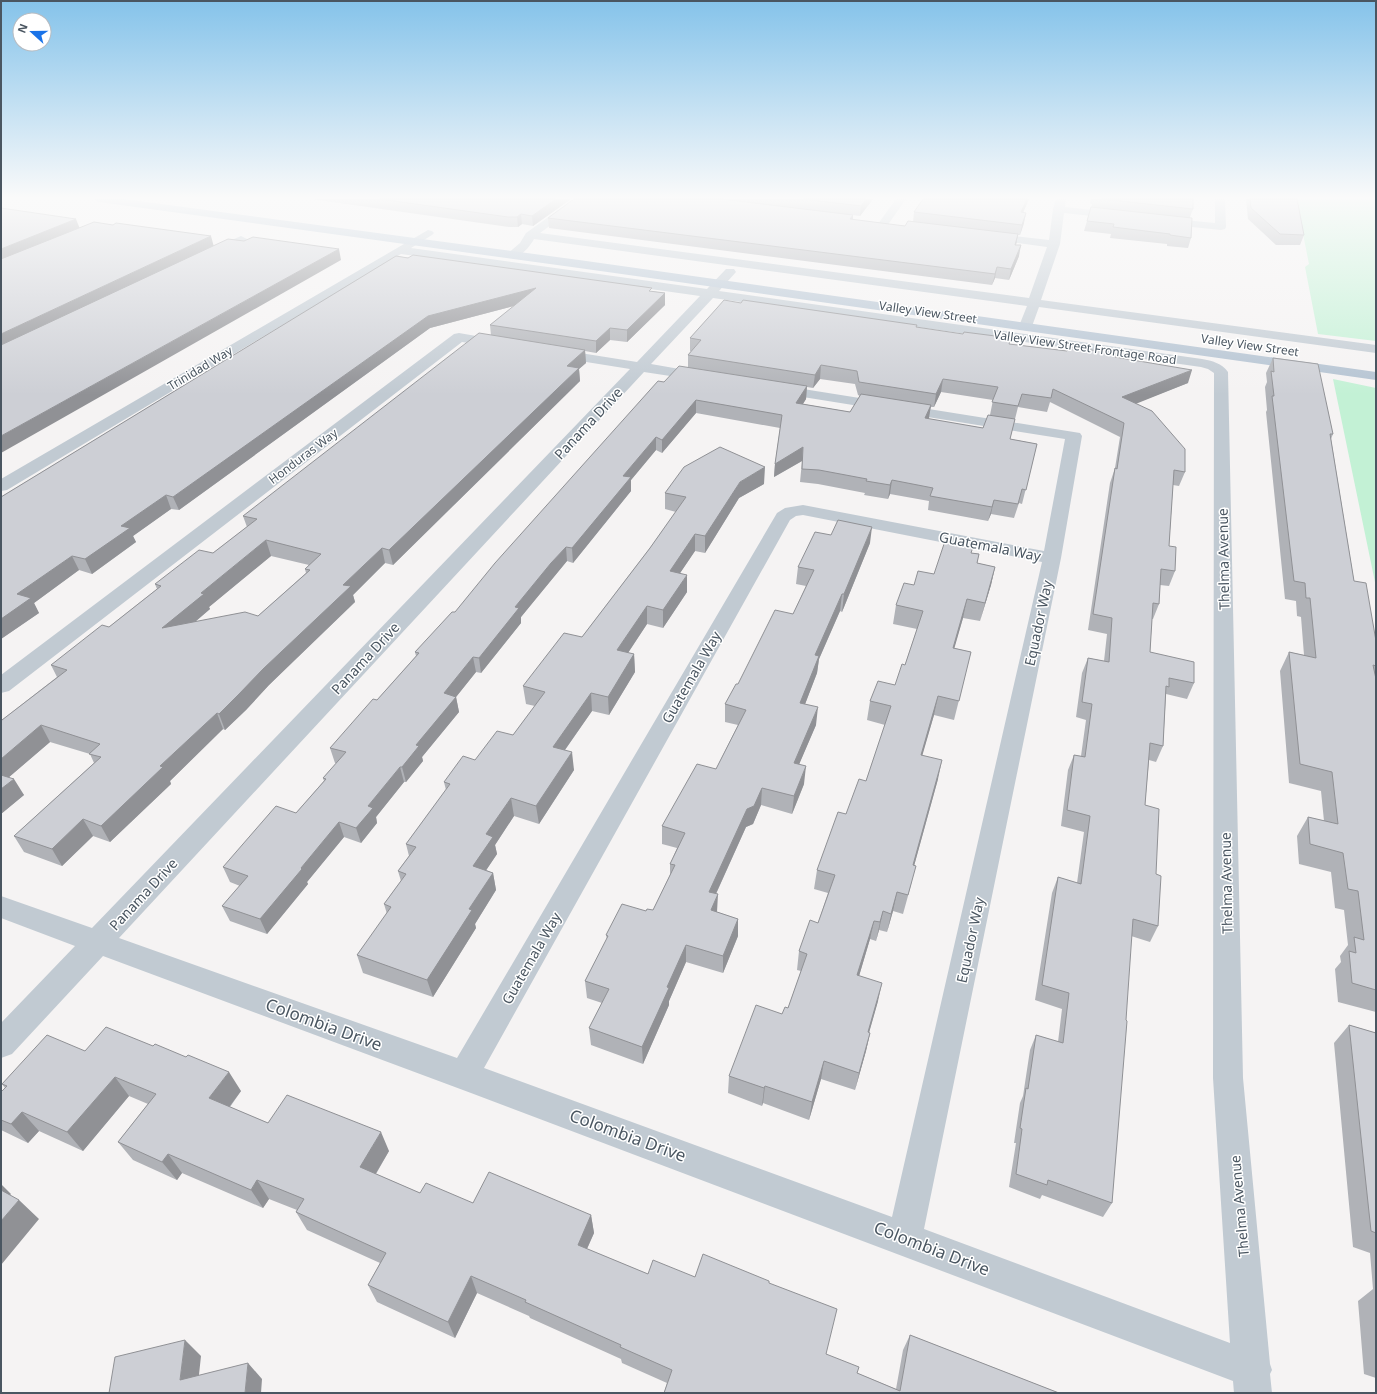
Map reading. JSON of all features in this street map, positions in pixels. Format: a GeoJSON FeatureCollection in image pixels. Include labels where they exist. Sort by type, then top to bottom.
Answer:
{"type":"FeatureCollection","features":[{"type":"Feature","properties":{"kind":"main road","name":"Valley View Street"},"geometry":{"type":"LineString","coordinates":[[579,264],[719,283],[1030,314],[1251,345]]}},
{"type":"Feature","properties":{"kind":"main road","name":"Valley View Street"},"geometry":{"type":"LineString","coordinates":[[635,264],[719,283]]}},
{"type":"Feature","properties":{"kind":"main road","name":"Valley View Street"},"geometry":{"type":"LineString","coordinates":[[1030,314],[1376,376]]}},
{"type":"Feature","properties":{"kind":"main road","name":"Valley View Street"},"geometry":{"type":"LineString","coordinates":[[1305,353],[1376,362]]}},
{"type":"Feature","properties":{"kind":"street","name":"Trinidad Way"},"geometry":{"type":"LineString","coordinates":[[1,486],[376,264]]}},
{"type":"Feature","properties":{"kind":"street","name":"Valley View Street Frontage Road"},"geometry":{"type":"LineString","coordinates":[[536,264],[719,283],[1202,363],[1213,366],[1221,372]]}},
{"type":"Feature","properties":{"kind":"street"},"geometry":{"type":"LineString","coordinates":[[691,264],[1030,314],[1376,349]]}},
{"type":"Feature","properties":{"kind":"street"},"geometry":{"type":"LineString","coordinates":[[1030,314],[1047,264]]}},
{"type":"Feature","properties":{"kind":"street","name":"Panama Drive"},"geometry":{"type":"LineString","coordinates":[[1,1044],[719,283]]}},
{"type":"Feature","properties":{"kind":"street","name":"Honduras Way"},"geometry":{"type":"LineString","coordinates":[[1,686],[459,338],[512,346]]}},
{"type":"Feature","properties":{"kind":"street"},"geometry":{"type":"LineString","coordinates":[[542,351],[720,380]]}},
{"type":"Feature","properties":{"kind":"street","name":"Thelma Avenue"},"geometry":{"type":"LineString","coordinates":[[1221,372],[1228,1078],[1253,1382]]}},
{"type":"Feature","properties":{"kind":"street","name":"Equador Way"},"geometry":{"type":"LineString","coordinates":[[759,386],[1074,436],[1052,558],[905,1238]]}},
{"type":"Feature","properties":{"kind":"street","name":"Guatemala Way"},"geometry":{"type":"LineString","coordinates":[[464,1075],[783,517],[791,512],[803,510],[1052,558]]}},
{"type":"Feature","properties":{"kind":"street","name":"Colombia Drive"},"geometry":{"type":"LineString","coordinates":[[1,907],[464,1075],[905,1238],[1253,1382]]}},
{"type":"Feature","properties":{"kind":"green space"},"geometry":{"type":"Polygon","coordinates":[[[1309,264],[1376,264],[1376,341],[1318,334],[1305,267],[1309,264]]]}},
{"type":"Feature","properties":{"kind":"green space"},"geometry":{"type":"Polygon","coordinates":[[[1333,379],[1376,388],[1376,587],[1333,379]]]}},
{"type":"Feature","properties":{"kind":"building"},"geometry":{"type":"Polygon","coordinates":[[[1,264],[151,264],[1,334],[1,264]]]}},
{"type":"Feature","properties":{"kind":"building"},"geometry":{"type":"Polygon","coordinates":[[[174,264],[312,264],[1,436],[1,345],[174,264]]]}},
{"type":"Feature","properties":{"kind":"building"},"geometry":{"type":"Polygon","coordinates":[[[383,264],[479,264],[652,288],[649,291],[665,293],[627,330],[610,328],[596,341],[490,325],[536,288],[428,316],[173,497],[166,495],[121,526],[130,528],[85,559],[72,556],[17,594],[31,598],[1,619],[1,497],[383,264]]]}},
{"type":"Feature","properties":{"kind":"building"},"geometry":{"type":"Polygon","coordinates":[[[916,264],[1013,264],[1011,269],[997,267],[995,274],[916,264]]]}},
{"type":"Feature","properties":{"kind":"building"},"geometry":{"type":"Polygon","coordinates":[[[724,300],[741,303],[743,300],[917,325],[916,327],[963,334],[964,332],[1011,338],[1009,344],[1067,351],[1068,347],[1115,353],[1115,357],[1192,370],[1122,397],[1152,411],[1185,449],[1185,472],[1174,470],[1169,546],[1176,547],[1175,571],[1161,569],[1159,604],[1153,603],[1150,652],[1194,662],[1194,683],[1169,678],[1169,687],[1166,686],[1163,746],[1150,743],[1145,805],[1159,809],[1156,874],[1161,876],[1158,926],[1133,919],[1127,1021],[1112,1203],[1048,1180],[1047,1185],[1016,1174],[1022,1129],[1020,1128],[1026,1088],[1028,1089],[1036,1035],[1063,1043],[1069,993],[1042,985],[1058,877],[1081,884],[1090,816],[1067,810],[1074,755],[1085,757],[1092,704],[1082,702],[1088,658],[1109,662],[1112,618],[1093,614],[1115,468],[1117,469],[1124,423],[1053,389],[1051,398],[1022,394],[1018,406],[992,402],[998,387],[943,379],[936,394],[859,382],[857,371],[821,365],[815,375],[688,355],[701,340],[690,338],[724,300]]]}},
{"type":"Feature","properties":{"kind":"building"},"geometry":{"type":"Polygon","coordinates":[[[479,333],[585,350],[567,366],[579,368],[389,550],[382,548],[343,585],[351,586],[263,669],[219,714],[217,713],[160,766],[163,767],[101,826],[83,819],[52,849],[14,836],[101,757],[89,754],[100,744],[41,725],[1,759],[1,720],[67,670],[51,665],[102,625],[109,627],[161,586],[155,584],[199,550],[213,553],[257,519],[243,516],[479,333]],[[266,540],[201,593],[204,594],[162,628],[245,612],[258,616],[310,570],[305,569],[321,554],[266,540]]]}},
{"type":"Feature","properties":{"kind":"building"},"geometry":{"type":"Polygon","coordinates":[[[1273,358],[1318,364],[1333,434],[1330,434],[1354,581],[1366,583],[1376,641],[1376,666],[1373,665],[1376,679],[1376,990],[1352,983],[1349,951],[1356,953],[1354,937],[1364,940],[1358,891],[1348,889],[1343,853],[1310,844],[1308,817],[1338,824],[1332,772],[1300,764],[1289,652],[1316,658],[1310,598],[1306,598],[1305,583],[1294,581],[1272,396],[1274,396],[1271,371],[1274,372],[1273,358]]]}},
{"type":"Feature","properties":{"kind":"building"},"geometry":{"type":"Polygon","coordinates":[[[679,366],[807,386],[796,403],[850,412],[861,394],[931,405],[925,418],[983,428],[988,415],[1015,419],[1010,439],[1037,444],[1026,490],[1022,489],[1018,504],[994,500],[992,507],[930,496],[933,488],[892,480],[890,485],[819,470],[802,469],[803,447],[775,464],[782,415],[696,400],[662,440],[656,437],[623,476],[631,477],[572,548],[566,547],[551,563],[515,607],[519,608],[479,658],[473,657],[444,693],[456,697],[416,745],[419,746],[368,806],[373,808],[356,828],[339,822],[260,919],[222,906],[248,876],[223,867],[276,806],[296,813],[326,779],[323,778],[346,752],[330,748],[373,699],[377,700],[419,653],[415,652],[452,612],[455,612],[495,563],[658,381],[664,382],[679,366]]]}},
{"type":"Feature","properties":{"kind":"building"},"geometry":{"type":"Polygon","coordinates":[[[720,447],[765,467],[740,482],[705,536],[695,534],[670,571],[687,575],[663,610],[647,606],[617,650],[634,654],[608,697],[591,693],[553,747],[572,752],[536,806],[511,798],[486,834],[493,837],[473,866],[493,873],[469,909],[472,910],[427,980],[357,955],[391,907],[384,904],[406,874],[398,871],[416,847],[406,844],[450,784],[444,782],[463,756],[475,760],[497,731],[513,735],[545,692],[523,686],[564,633],[582,637],[650,548],[686,497],[665,493],[684,467],[720,447]]]}},
{"type":"Feature","properties":{"kind":"building"},"geometry":{"type":"Polygon","coordinates":[[[838,520],[872,527],[844,594],[842,594],[815,655],[819,656],[800,703],[818,707],[794,763],[806,766],[794,796],[762,788],[754,806],[747,809],[709,892],[718,894],[711,910],[738,919],[723,956],[686,945],[667,987],[669,988],[642,1047],[589,1028],[609,989],[585,981],[608,936],[606,935],[622,904],[646,911],[647,909],[653,910],[675,865],[670,864],[685,833],[662,826],[697,764],[716,769],[746,710],[725,704],[736,684],[738,684],[775,610],[793,614],[814,570],[798,567],[815,532],[831,535],[838,520]]]}},
{"type":"Feature","properties":{"kind":"building"},"geometry":{"type":"Polygon","coordinates":[[[945,541],[973,547],[971,553],[979,554],[977,563],[995,567],[985,603],[967,599],[953,648],[971,652],[959,701],[938,696],[921,755],[942,760],[913,865],[916,866],[908,895],[897,892],[891,914],[883,911],[880,922],[874,921],[857,975],[882,983],[868,1032],[870,1033],[859,1073],[824,1061],[812,1102],[765,1086],[764,1088],[729,1076],[756,1005],[782,1014],[785,1007],[788,1008],[807,954],[799,951],[810,920],[818,923],[835,875],[817,870],[838,812],[846,814],[859,779],[866,781],[891,706],[870,701],[878,681],[895,685],[902,664],[905,665],[923,611],[896,605],[904,583],[914,585],[918,571],[934,574],[945,541]]]}},
{"type":"Feature","properties":{"kind":"building"},"geometry":{"type":"Polygon","coordinates":[[[1,775],[14,779],[1,789],[1,775]]]}},
{"type":"Feature","properties":{"kind":"building"},"geometry":{"type":"Polygon","coordinates":[[[1349,1025],[1376,1033],[1376,1233],[1371,1231],[1349,1025]]]}},
{"type":"Feature","properties":{"kind":"building"},"geometry":{"type":"Polygon","coordinates":[[[106,1027],[153,1046],[155,1044],[186,1057],[188,1055],[229,1072],[209,1098],[268,1123],[287,1095],[381,1132],[360,1167],[420,1193],[426,1183],[473,1203],[489,1172],[591,1215],[578,1245],[648,1274],[653,1260],[695,1277],[703,1254],[769,1281],[769,1283],[837,1309],[826,1354],[859,1367],[857,1373],[900,1391],[910,1335],[1059,1393],[664,1393],[672,1370],[620,1347],[621,1345],[525,1302],[526,1300],[471,1276],[448,1322],[368,1285],[386,1253],[296,1212],[304,1199],[257,1180],[251,1190],[168,1154],[162,1162],[118,1142],[156,1094],[115,1077],[67,1132],[22,1112],[11,1124],[1,1120],[1,1092],[7,1086],[2,1084],[47,1035],[85,1051],[106,1027]]]}},
{"type":"Feature","properties":{"kind":"building"},"geometry":{"type":"Polygon","coordinates":[[[1,1190],[19,1200],[1,1221],[1,1190]]]}},
{"type":"Feature","properties":{"kind":"building"},"geometry":{"type":"Polygon","coordinates":[[[185,1340],[180,1380],[248,1363],[245,1393],[109,1393],[115,1357],[185,1340]]]}}]}
